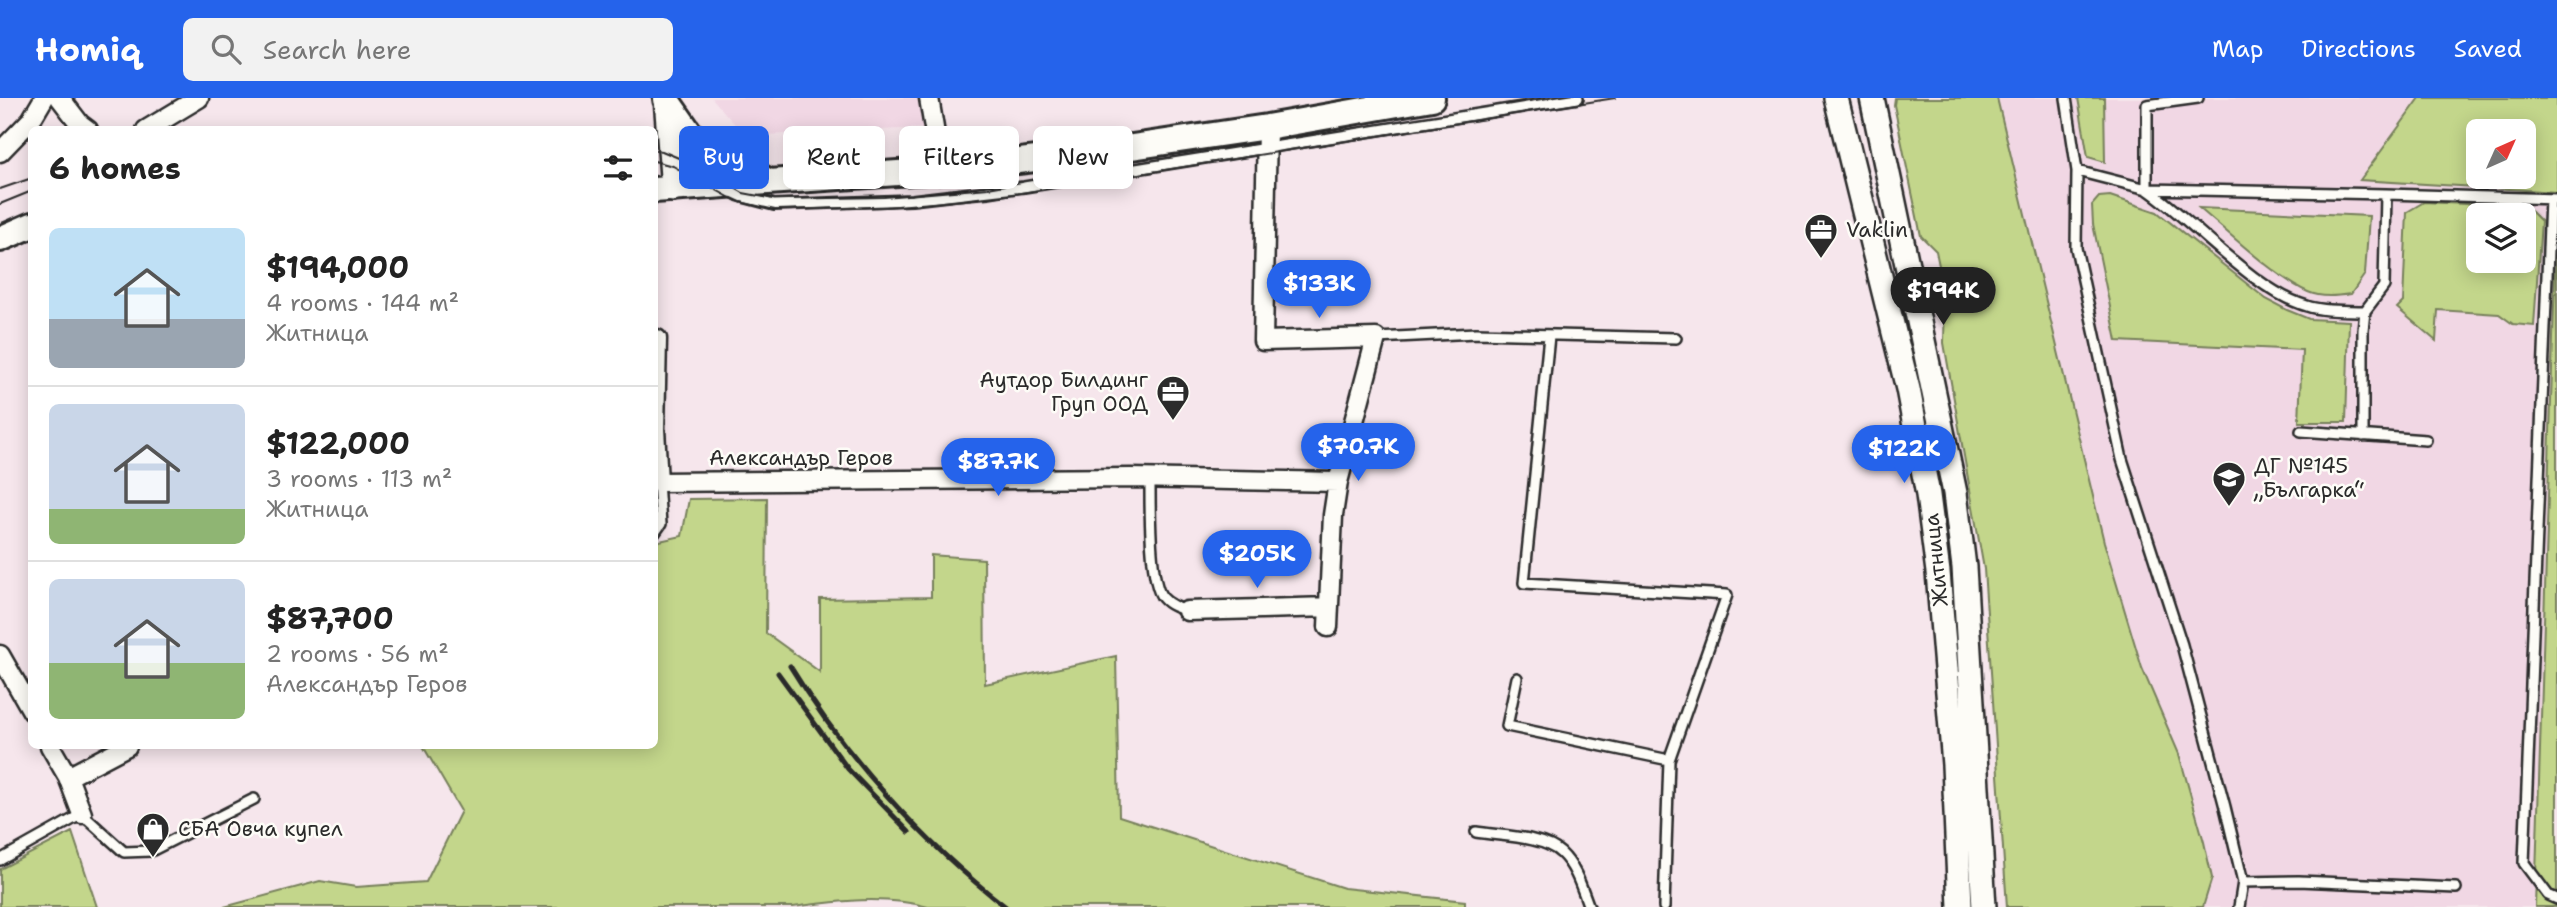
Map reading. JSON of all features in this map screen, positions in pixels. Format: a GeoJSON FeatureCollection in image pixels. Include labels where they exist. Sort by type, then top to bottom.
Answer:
{"type":"FeatureCollection","features":[{"type":"Feature","properties":{"kind":"main road"},"geometry":{"type":"LineString","coordinates":[[1019,161],[1266,138],[1432,98]]}},
{"type":"Feature","properties":{"kind":"main road"},"geometry":{"type":"LineString","coordinates":[[666,99],[685,126]]}},
{"type":"Feature","properties":{"kind":"main road"},"geometry":{"type":"LineString","coordinates":[[769,182],[899,173]]}},
{"type":"Feature","properties":{"kind":"main road"},"geometry":{"type":"LineString","coordinates":[[0,239],[28,227]]}},
{"type":"Feature","properties":{"kind":"street"},"geometry":{"type":"LineString","coordinates":[[0,152],[30,120],[44,98]]}},
{"type":"Feature","properties":{"kind":"street"},"geometry":{"type":"LineString","coordinates":[[60,98],[83,126]]}},
{"type":"Feature","properties":{"kind":"street"},"geometry":{"type":"LineString","coordinates":[[153,126],[199,98]]}},
{"type":"Feature","properties":{"kind":"street"},"geometry":{"type":"LineString","coordinates":[[929,98],[934,126]]}},
{"type":"Feature","properties":{"kind":"street","name":"Житница"},"geometry":{"type":"LineString","coordinates":[[1836,98],[1908,389],[1928,495],[1938,572],[1954,765],[1959,907]]}},
{"type":"Feature","properties":{"kind":"street","name":"Житница"},"geometry":{"type":"LineString","coordinates":[[1872,98],[1955,493],[1964,567],[1984,907]]}},
{"type":"Feature","properties":{"kind":"street"},"geometry":{"type":"LineString","coordinates":[[664,190],[671,134],[666,99]]}},
{"type":"Feature","properties":{"kind":"street"},"geometry":{"type":"LineString","coordinates":[[1266,138],[1263,341],[1376,338],[1338,482],[1333,515],[1328,627]]}},
{"type":"Feature","properties":{"kind":"street","name":"Александър Геров"},"geometry":{"type":"LineString","coordinates":[[658,482],[1150,478],[1338,482]]}},
{"type":"Feature","properties":{"kind":"street"},"geometry":{"type":"LineString","coordinates":[[1187,611],[1329,607]]}},
{"type":"Feature","properties":{"kind":"street"},"geometry":{"type":"LineString","coordinates":[[0,654],[28,704]]}},
{"type":"Feature","properties":{"kind":"street"},"geometry":{"type":"LineString","coordinates":[[52,749],[68,777],[82,814]]}},
{"type":"Feature","properties":{"kind":"street"},"geometry":{"type":"LineString","coordinates":[[68,777],[121,749]]}},
{"type":"Feature","properties":{"kind":"lane"},"geometry":{"type":"LineString","coordinates":[[728,189],[743,197],[774,205],[912,200],[1024,187],[1266,138],[1578,98]]}},
{"type":"Feature","properties":{"kind":"lane"},"geometry":{"type":"LineString","coordinates":[[2066,98],[2077,171],[2076,248],[2122,459],[2182,645],[2243,882],[2239,907]]}},
{"type":"Feature","properties":{"kind":"lane"},"geometry":{"type":"LineString","coordinates":[[2147,189],[2147,105],[2199,98]]}},
{"type":"Feature","properties":{"kind":"lane"},"geometry":{"type":"LineString","coordinates":[[2077,171],[2147,189],[2553,199],[2524,863],[2548,895],[2557,899]]}},
{"type":"Feature","properties":{"kind":"lane"},"geometry":{"type":"LineString","coordinates":[[2147,189],[2259,281],[2282,295],[2307,307],[2365,311]]}},
{"type":"Feature","properties":{"kind":"lane"},"geometry":{"type":"LineString","coordinates":[[2363,436],[2363,330],[2365,311],[2384,286],[2386,194]]}},
{"type":"Feature","properties":{"kind":"lane"},"geometry":{"type":"LineString","coordinates":[[1376,338],[1476,333],[1676,338]]}},
{"type":"Feature","properties":{"kind":"lane"},"geometry":{"type":"LineString","coordinates":[[1549,336],[1524,583],[1727,595],[1669,760],[1664,907]]}},
{"type":"Feature","properties":{"kind":"lane"},"geometry":{"type":"LineString","coordinates":[[2301,431],[2426,440]]}},
{"type":"Feature","properties":{"kind":"lane"},"geometry":{"type":"LineString","coordinates":[[1150,478],[1151,533],[1156,583],[1161,597],[1187,611]]}},
{"type":"Feature","properties":{"kind":"lane"},"geometry":{"type":"LineString","coordinates":[[658,492],[661,524],[658,528]]}},
{"type":"Feature","properties":{"kind":"lane"},"geometry":{"type":"LineString","coordinates":[[1517,678],[1507,726],[1669,760]]}},
{"type":"Feature","properties":{"kind":"lane"},"geometry":{"type":"LineString","coordinates":[[0,860],[82,814],[124,852],[151,851],[254,799]]}},
{"type":"Feature","properties":{"kind":"lane"},"geometry":{"type":"LineString","coordinates":[[1476,832],[1544,843],[1561,853],[1574,871],[1589,907]]}},
{"type":"Feature","properties":{"kind":"lane"},"geometry":{"type":"LineString","coordinates":[[2243,882],[2299,881],[2456,888]]}},
{"type":"Feature","properties":{"kind":"shaded area"},"geometry":{"type":"Polygon","coordinates":[[[712,98],[919,98],[923,126],[899,126],[899,129],[885,130],[885,126],[783,126],[783,134],[769,135],[769,126],[736,126],[712,98]]]}},
{"type":"Feature","properties":{"kind":"shaded area"},"geometry":{"type":"Polygon","coordinates":[[[1997,98],[2557,98],[2557,907],[2203,907],[2212,878],[2204,842],[2179,754],[2142,668],[2104,542],[1997,98]]]}},
{"type":"Feature","properties":{"kind":"green space"},"geometry":{"type":"Polygon","coordinates":[[[1895,98],[1997,98],[2104,542],[2142,668],[2179,754],[2204,842],[2212,878],[2203,907],[2007,907],[1984,569],[1944,343],[1945,295],[1936,251],[1921,236],[1894,105],[1895,98]]]}},
{"type":"Feature","properties":{"kind":"green space"},"geometry":{"type":"Polygon","coordinates":[[[2078,98],[2104,98],[2105,162],[2088,157],[2078,98]]]}},
{"type":"Feature","properties":{"kind":"green space"},"geometry":{"type":"Polygon","coordinates":[[[2420,98],[2557,98],[2557,192],[2508,189],[2536,189],[2536,119],[2466,119],[2466,186],[2360,180],[2420,98]]]}},
{"type":"Feature","properties":{"kind":"green space"},"geometry":{"type":"Polygon","coordinates":[[[2110,196],[2157,212],[2266,299],[2287,310],[2309,319],[2349,321],[2346,422],[2299,422],[2302,350],[2117,341],[2093,224],[2092,205],[2099,197],[2110,196]]]}},
{"type":"Feature","properties":{"kind":"green space"},"geometry":{"type":"Polygon","coordinates":[[[2424,202],[2466,204],[2466,273],[2536,273],[2536,216],[2541,221],[2534,326],[2513,324],[2499,314],[2438,310],[2436,341],[2397,308],[2403,302],[2407,212],[2424,202]]]}},
{"type":"Feature","properties":{"kind":"green space"},"geometry":{"type":"Polygon","coordinates":[[[2199,208],[2369,216],[2365,274],[2351,294],[2313,294],[2267,265],[2199,208]]]}},
{"type":"Feature","properties":{"kind":"green space"},"geometry":{"type":"Polygon","coordinates":[[[2557,211],[2557,907],[2535,907],[2557,211]]]}},
{"type":"Feature","properties":{"kind":"green space"},"geometry":{"type":"Polygon","coordinates":[[[767,498],[766,633],[820,672],[820,599],[931,597],[931,555],[984,559],[985,684],[1116,656],[1119,816],[1344,888],[1465,901],[1465,907],[928,907],[878,900],[793,907],[224,907],[320,881],[356,887],[426,882],[461,811],[425,749],[658,749],[658,541],[682,536],[689,499],[767,498]]]}},
{"type":"Feature","properties":{"kind":"green space"},"geometry":{"type":"Polygon","coordinates":[[[72,832],[97,907],[0,907],[0,869],[72,832]]]}},
{"type":"Feature","properties":{"kind":"tram line"},"geometry":{"type":"LineString","coordinates":[[1506,105],[1548,98]]}},
{"type":"Feature","properties":{"kind":"tram line"},"geometry":{"type":"LineString","coordinates":[[658,162],[673,166],[736,201],[775,210],[886,207],[989,198],[1615,98]]}},
{"type":"Feature","properties":{"kind":"tram line"},"geometry":{"type":"LineString","coordinates":[[658,150],[700,167],[743,193],[775,199],[884,197],[988,188],[1022,182]]}},
{"type":"Feature","properties":{"kind":"tram line"},"geometry":{"type":"LineString","coordinates":[[0,189],[28,179]]}},
{"type":"Feature","properties":{"kind":"tram line"},"geometry":{"type":"LineString","coordinates":[[0,204],[28,193]]}},
{"type":"Feature","properties":{"kind":"railway"},"geometry":{"type":"LineString","coordinates":[[790,666],[835,732],[887,796],[945,855],[1006,907]]}},
{"type":"Feature","properties":{"kind":"railway"},"geometry":{"type":"LineString","coordinates":[[778,673],[848,769],[909,832]]}},
{"type":"Feature","properties":{"kind":"place","name":"Vaklin"},"geometry":{"type":"Point","coordinates":[1821,260]}},
{"type":"Feature","properties":{"kind":"place","name":"Аутдор Билдинг Груп ООД"},"geometry":{"type":"Point","coordinates":[1173,422]}},
{"type":"Feature","properties":{"kind":"place","name":"ДГ №145 „Българка“"},"geometry":{"type":"Point","coordinates":[2229,508]}},
{"type":"Feature","properties":{"kind":"place","name":"СБА Овча купел"},"geometry":{"type":"Point","coordinates":[153,859]}}]}
